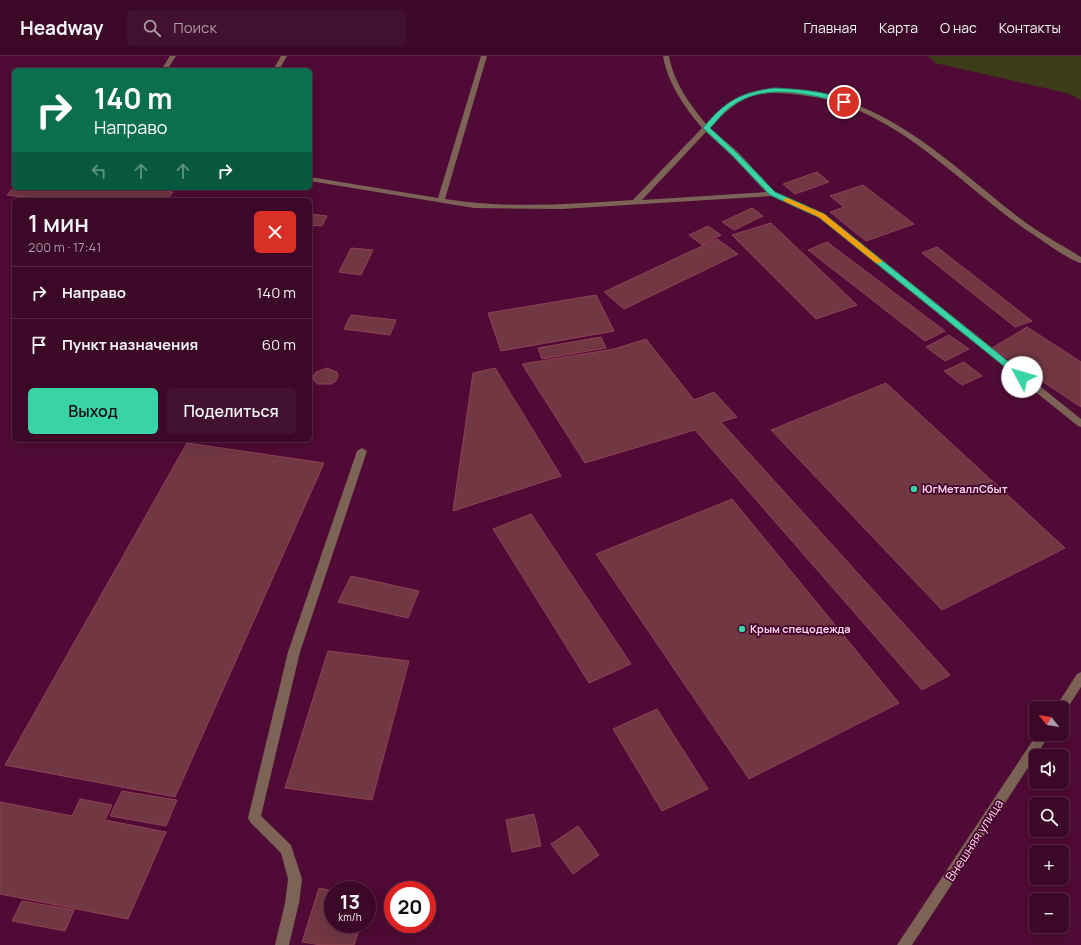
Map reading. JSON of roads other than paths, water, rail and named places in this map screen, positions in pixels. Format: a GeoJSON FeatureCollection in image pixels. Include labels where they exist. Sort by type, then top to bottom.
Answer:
{"type":"FeatureCollection","features":[{"type":"Feature","properties":{"kind":"street"},"geometry":{"type":"LineString","coordinates":[[165,68],[173,56]]}},
{"type":"Feature","properties":{"kind":"street"},"geometry":{"type":"LineString","coordinates":[[277,68],[284,56]]}},
{"type":"Feature","properties":{"kind":"street"},"geometry":{"type":"LineString","coordinates":[[441,201],[484,56]]}},
{"type":"Feature","properties":{"kind":"street"},"geometry":{"type":"LineString","coordinates":[[666,56],[667,68],[679,92],[706,128],[735,154],[772,194],[822,216],[1081,424]]}},
{"type":"Feature","properties":{"kind":"street"},"geometry":{"type":"LineString","coordinates":[[635,203],[729,105],[756,92],[774,90],[798,91],[821,95],[844,102],[871,112],[902,129],[957,170],[1017,220],[1081,261]]}},
{"type":"Feature","properties":{"kind":"street"},"geometry":{"type":"LineString","coordinates":[[312,179],[474,206],[562,207],[772,194]]}},
{"type":"Feature","properties":{"kind":"street"},"geometry":{"type":"LineString","coordinates":[[282,945],[292,903],[295,879],[286,849],[254,818],[294,652],[362,451]]}},
{"type":"Feature","properties":{"kind":"street"},"geometry":{"type":"LineString","coordinates":[[1066,701],[1081,678]]}},
{"type":"Feature","properties":{"kind":"street","name":"Внешняя улица"},"geometry":{"type":"LineString","coordinates":[[904,945],[1039,741]]}},
{"type":"Feature","properties":{"kind":"place","name":"ЮгМеталлСбыт"},"geometry":{"type":"Point","coordinates":[914,489]}},
{"type":"Feature","properties":{"kind":"place","name":"Крым спецодежда"},"geometry":{"type":"Point","coordinates":[742,629]}}]}
